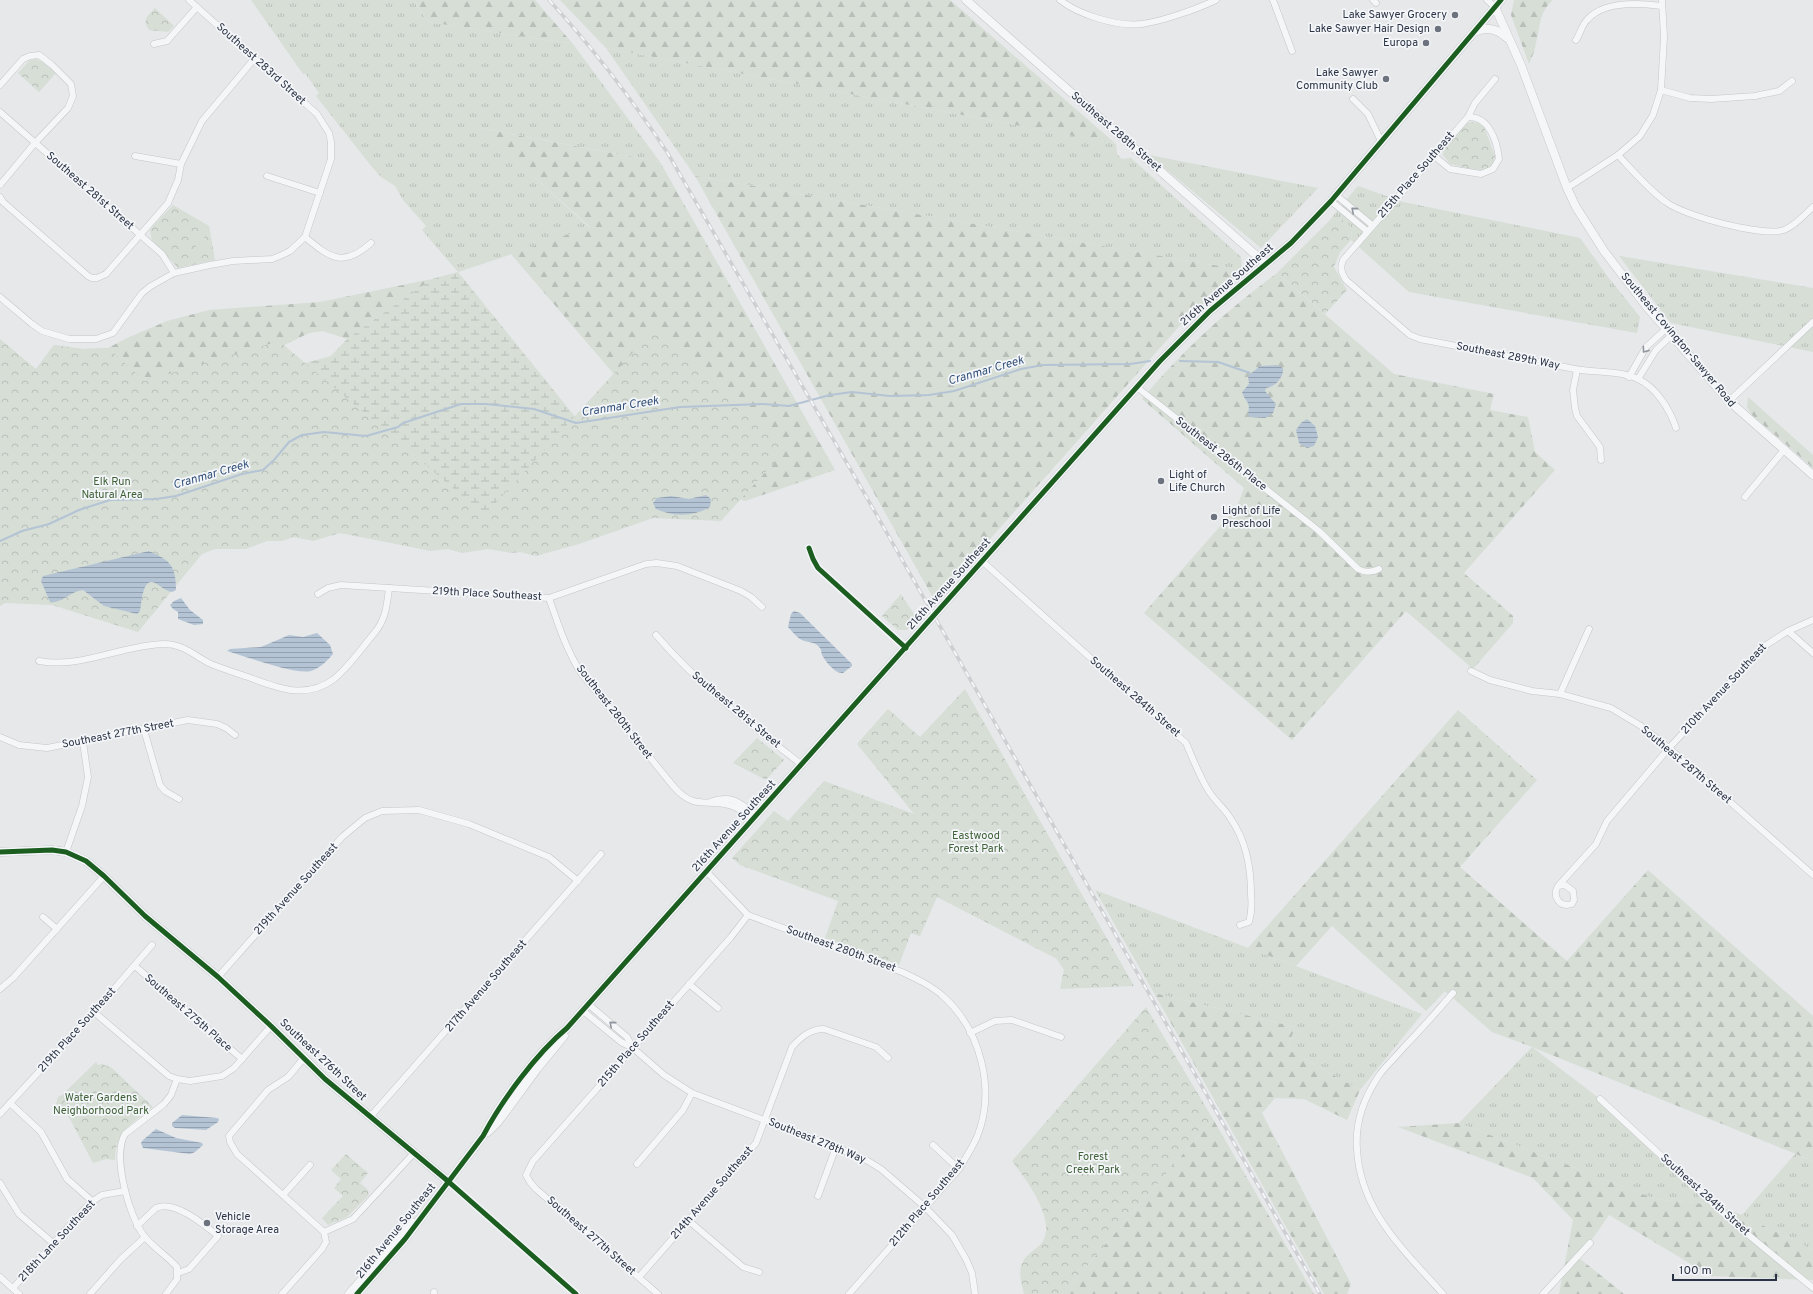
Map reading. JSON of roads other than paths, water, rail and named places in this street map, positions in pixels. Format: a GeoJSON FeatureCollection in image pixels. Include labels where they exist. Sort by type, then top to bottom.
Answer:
{"type":"FeatureCollection","features":[{"type":"Feature","properties":{"kind":"street","name":"Southeast 283rd Street"},"geometry":{"type":"LineString","coordinates":[[189,0],[256,58],[317,114],[329,133],[331,142],[331,159],[320,193]]}},
{"type":"Feature","properties":{"kind":"street","name":"Southeast 288th Street"},"geometry":{"type":"LineString","coordinates":[[966,0],[1266,264]]}},
{"type":"Feature","properties":{"kind":"street"},"geometry":{"type":"LineString","coordinates":[[1060,0],[1066,5],[1083,13],[1108,21],[1142,24],[1168,17],[1216,0]]}},
{"type":"Feature","properties":{"kind":"street"},"geometry":{"type":"LineString","coordinates":[[1274,0],[1292,51]]}},
{"type":"Feature","properties":{"kind":"street"},"geometry":{"type":"LineString","coordinates":[[1488,0],[1495,7]]}},
{"type":"Feature","properties":{"kind":"street","name":"216th Avenue Southeast"},"geometry":{"type":"LineString","coordinates":[[357,1294],[406,1239],[483,1136],[492,1119],[508,1097],[549,1044],[567,1028],[1186,334],[1210,311],[1291,243],[1334,198],[1380,141],[1501,0]]}},
{"type":"Feature","properties":{"kind":"street"},"geometry":{"type":"LineString","coordinates":[[1567,188],[1618,155],[1640,136],[1653,115],[1661,90],[1664,37],[1662,3],[1621,5],[1601,10],[1587,20],[1576,40]]}},
{"type":"Feature","properties":{"kind":"street"},"geometry":{"type":"LineString","coordinates":[[154,44],[167,41],[197,7]]}},
{"type":"Feature","properties":{"kind":"street","name":"Southeast Covington-Sawyer Road"},"geometry":{"type":"LineString","coordinates":[[1495,7],[1512,43],[1567,188],[1576,207],[1604,251],[1647,306],[1729,401],[1813,475]]}},
{"type":"Feature","properties":{"kind":"street"},"geometry":{"type":"LineString","coordinates":[[1473,32],[1485,29],[1497,30],[1512,43]]}},
{"type":"Feature","properties":{"kind":"street"},"geometry":{"type":"LineString","coordinates":[[0,85],[23,59],[34,55],[44,58],[68,79],[73,90],[71,102],[68,108],[35,143],[0,185]]}},
{"type":"Feature","properties":{"kind":"street"},"geometry":{"type":"LineString","coordinates":[[0,197],[3,202],[88,276],[97,278],[106,274],[141,236],[168,203],[178,180],[181,164],[195,132],[207,113],[256,58]]}},
{"type":"Feature","properties":{"kind":"street","name":"215th Place Southeast"},"geometry":{"type":"LineString","coordinates":[[1341,271],[1343,260],[1433,155],[1468,117],[1475,103],[1495,79]]}},
{"type":"Feature","properties":{"kind":"street"},"geometry":{"type":"LineString","coordinates":[[1661,90],[1690,98],[1711,99],[1755,96],[1779,91],[1792,81]]}},
{"type":"Feature","properties":{"kind":"street"},"geometry":{"type":"LineString","coordinates":[[1353,99],[1368,114],[1380,141]]}},
{"type":"Feature","properties":{"kind":"street","name":"Southeast 281st Street"},"geometry":{"type":"LineString","coordinates":[[0,112],[162,254],[174,273]]}},
{"type":"Feature","properties":{"kind":"street"},"geometry":{"type":"LineString","coordinates":[[1433,155],[1450,169],[1481,174],[1485,174],[1493,169],[1499,158],[1488,125],[1479,119],[1468,117]]}},
{"type":"Feature","properties":{"kind":"street"},"geometry":{"type":"LineString","coordinates":[[1618,155],[1665,202],[1678,210],[1737,227],[1777,231],[1785,230],[1792,226],[1813,207]]}},
{"type":"Feature","properties":{"kind":"street"},"geometry":{"type":"LineString","coordinates":[[135,156],[181,164]]}},
{"type":"Feature","properties":{"kind":"street"},"geometry":{"type":"LineString","coordinates":[[0,297],[42,331],[69,339],[96,339],[113,333],[142,293],[174,273],[233,261],[272,259],[290,251],[305,237],[320,193],[267,176]]}},
{"type":"Feature","properties":{"kind":"street"},"geometry":{"type":"LineString","coordinates":[[1334,198],[1372,225]]}},
{"type":"Feature","properties":{"kind":"street"},"geometry":{"type":"LineString","coordinates":[[1334,198],[1367,231]]}},
{"type":"Feature","properties":{"kind":"street"},"geometry":{"type":"LineString","coordinates":[[305,237],[326,254],[340,258],[353,257],[371,243]]}},
{"type":"Feature","properties":{"kind":"street","name":"Southeast 289th Way"},"geometry":{"type":"LineString","coordinates":[[1341,271],[1346,280],[1410,335],[1577,370],[1638,379],[1656,394],[1670,412],[1676,428]]}},
{"type":"Feature","properties":{"kind":"street"},"geometry":{"type":"LineString","coordinates":[[1729,401],[1813,322]]}},
{"type":"Feature","properties":{"kind":"street"},"geometry":{"type":"LineString","coordinates":[[1629,377],[1646,347],[1670,331]]}},
{"type":"Feature","properties":{"kind":"street"},"geometry":{"type":"LineString","coordinates":[[1638,379],[1670,331]]}},
{"type":"Feature","properties":{"kind":"street"},"geometry":{"type":"LineString","coordinates":[[1577,370],[1573,390],[1577,416],[1600,447],[1601,460]]}},
{"type":"Feature","properties":{"kind":"street","name":"Southeast 286th Place"},"geometry":{"type":"LineString","coordinates":[[1138,388],[1319,531],[1358,569],[1365,572],[1373,572],[1379,569]]}},
{"type":"Feature","properties":{"kind":"street"},"geometry":{"type":"LineString","coordinates":[[1745,497],[1784,450]]}},
{"type":"Feature","properties":{"kind":"street"},"geometry":{"type":"LineString","coordinates":[[810,548],[812,558],[818,568],[906,648]]}},
{"type":"Feature","properties":{"kind":"street","name":"Southeast 284th Street"},"geometry":{"type":"LineString","coordinates":[[983,562],[1186,743],[1199,773],[1209,791],[1229,816],[1247,852],[1251,872],[1253,911],[1249,922],[1240,925]]}},
{"type":"Feature","properties":{"kind":"street","name":"219th Place Southeast"},"geometry":{"type":"LineString","coordinates":[[318,594],[328,588],[341,586],[549,598],[646,564],[657,563],[677,566],[741,591],[751,597],[762,607]]}},
{"type":"Feature","properties":{"kind":"street"},"geometry":{"type":"LineString","coordinates":[[39,661],[60,664],[151,645],[173,644],[186,648],[210,663],[281,689],[293,692],[306,691],[318,688],[336,678],[376,631],[380,626],[386,611],[389,588]]}},
{"type":"Feature","properties":{"kind":"street","name":"Southeast 280th Street"},"geometry":{"type":"LineString","coordinates":[[549,598],[568,650],[581,673],[682,797],[690,801],[705,803],[722,798],[730,799],[736,801],[755,818]]}},
{"type":"Feature","properties":{"kind":"street","name":"210th Avenue Southeast"},"geometry":{"type":"LineString","coordinates":[[1558,886],[1596,844],[1607,821],[1669,748],[1763,646],[1788,631],[1813,620]]}},
{"type":"Feature","properties":{"kind":"street"},"geometry":{"type":"LineString","coordinates":[[1560,694],[1589,629]]}},
{"type":"Feature","properties":{"kind":"street"},"geometry":{"type":"LineString","coordinates":[[1788,631],[1813,652]]}},
{"type":"Feature","properties":{"kind":"street","name":"Southeast 281st Street"},"geometry":{"type":"LineString","coordinates":[[656,635],[677,660],[707,688],[802,765]]}},
{"type":"Feature","properties":{"kind":"street","name":"Southeast 287th Street"},"geometry":{"type":"LineString","coordinates":[[1471,670],[1490,680],[1532,691],[1560,694],[1611,708],[1641,726],[1669,748],[1813,875]]}},
{"type":"Feature","properties":{"kind":"street","name":"Southeast 277th Street"},"geometry":{"type":"LineString","coordinates":[[0,737],[19,745],[47,748],[144,730],[188,720],[199,720],[217,724],[226,728],[235,735]]}},
{"type":"Feature","properties":{"kind":"street"},"geometry":{"type":"LineString","coordinates":[[144,730],[160,785],[179,800]]}},
{"type":"Feature","properties":{"kind":"street"},"geometry":{"type":"LineString","coordinates":[[66,852],[82,806],[88,777],[83,742]]}},
{"type":"Feature","properties":{"kind":"street","name":"219th Avenue Southeast"},"geometry":{"type":"LineString","coordinates":[[218,977],[342,837],[365,818],[382,811],[419,810],[469,824],[549,857],[578,881]]}},
{"type":"Feature","properties":{"kind":"street","name":"Southeast 276th Street"},"geometry":{"type":"LineString","coordinates":[[0,852],[52,850],[66,852],[86,861],[104,876],[145,916],[218,977],[325,1079],[449,1182],[576,1294]]}},
{"type":"Feature","properties":{"kind":"street","name":"217th Avenue Southeast"},"geometry":{"type":"LineString","coordinates":[[370,1117],[601,854]]}},
{"type":"Feature","properties":{"kind":"street","name":"Southeast 280th Street"},"geometry":{"type":"LineString","coordinates":[[706,872],[748,915],[902,972],[923,982],[944,997],[959,1015],[970,1033]]}},
{"type":"Feature","properties":{"kind":"street"},"geometry":{"type":"LineString","coordinates":[[0,989],[13,978],[104,876]]}},
{"type":"Feature","properties":{"kind":"street","name":"215th Place Southeast"},"geometry":{"type":"LineString","coordinates":[[526,1175],[532,1161],[731,937],[748,915]]}},
{"type":"Feature","properties":{"kind":"street"},"geometry":{"type":"LineString","coordinates":[[43,917],[57,929]]}},
{"type":"Feature","properties":{"kind":"street","name":"219th Place Southeast"},"geometry":{"type":"LineString","coordinates":[[0,1114],[94,1012],[152,945]]}},
{"type":"Feature","properties":{"kind":"street","name":"Southeast 275th Place"},"geometry":{"type":"LineString","coordinates":[[135,966],[242,1059]]}},
{"type":"Feature","properties":{"kind":"street"},"geometry":{"type":"LineString","coordinates":[[689,984],[718,1008]]}},
{"type":"Feature","properties":{"kind":"street"},"geometry":{"type":"LineString","coordinates":[[1444,1294],[1385,1227],[1369,1200],[1361,1179],[1358,1165],[1356,1135],[1363,1105],[1373,1084],[1453,993]]}},
{"type":"Feature","properties":{"kind":"street","name":"Southeast 278th Way"},"geometry":{"type":"LineString","coordinates":[[585,1007],[627,1037],[633,1048],[664,1075],[692,1093],[836,1147],[868,1161],[881,1169],[944,1225],[959,1246],[972,1273],[975,1294]]}},
{"type":"Feature","properties":{"kind":"street"},"geometry":{"type":"LineString","coordinates":[[94,1012],[177,1080],[190,1081],[222,1076],[234,1068],[271,1026]]}},
{"type":"Feature","properties":{"kind":"street"},"geometry":{"type":"LineString","coordinates":[[970,1033],[995,1021],[1012,1020],[1061,1037]]}},
{"type":"Feature","properties":{"kind":"street","name":"214th Avenue Southeast"},"geometry":{"type":"LineString","coordinates":[[639,1277],[756,1143],[766,1120],[792,1047],[808,1033],[817,1029],[824,1029],[876,1047],[888,1058]]}},
{"type":"Feature","properties":{"kind":"street","name":"212th Place Southeast"},"geometry":{"type":"LineString","coordinates":[[849,1294],[959,1169],[977,1137],[982,1121],[986,1092],[985,1078],[979,1051],[970,1033]]}},
{"type":"Feature","properties":{"kind":"street"},"geometry":{"type":"LineString","coordinates":[[282,1294],[322,1248],[326,1242],[324,1232],[237,1154],[230,1142],[229,1136],[268,1090],[288,1077],[304,1058]]}},
{"type":"Feature","properties":{"kind":"street"},"geometry":{"type":"LineString","coordinates":[[166,1294],[175,1284],[178,1273],[177,1267],[145,1237],[137,1226],[130,1212],[119,1152],[122,1140],[130,1129],[164,1104],[171,1095],[177,1080]]}},
{"type":"Feature","properties":{"kind":"street"},"geometry":{"type":"LineString","coordinates":[[637,1164],[683,1110],[692,1093]]}},
{"type":"Feature","properties":{"kind":"street","name":"Southeast 284th Street"},"geometry":{"type":"LineString","coordinates":[[1600,1098],[1734,1223],[1813,1288]]}},
{"type":"Feature","properties":{"kind":"street"},"geometry":{"type":"LineString","coordinates":[[10,1103],[41,1132],[67,1179],[92,1201]]}},
{"type":"Feature","properties":{"kind":"street"},"geometry":{"type":"LineString","coordinates":[[933,1145],[959,1169]]}},
{"type":"Feature","properties":{"kind":"street"},"geometry":{"type":"LineString","coordinates":[[818,1196],[836,1147]]}},
{"type":"Feature","properties":{"kind":"street"},"geometry":{"type":"LineString","coordinates":[[324,1232],[353,1219],[414,1153]]}},
{"type":"Feature","properties":{"kind":"street"},"geometry":{"type":"LineString","coordinates":[[284,1195],[310,1165]]}},
{"type":"Feature","properties":{"kind":"street","name":"Southeast 277th Street"},"geometry":{"type":"LineString","coordinates":[[526,1175],[536,1189],[658,1294]]}},
{"type":"Feature","properties":{"kind":"street"},"geometry":{"type":"LineString","coordinates":[[0,1183],[19,1214],[53,1243]]}},
{"type":"Feature","properties":{"kind":"street","name":"218th Lane Southeast"},"geometry":{"type":"LineString","coordinates":[[13,1288],[92,1201],[106,1194],[125,1191]]}},
{"type":"Feature","properties":{"kind":"street"},"geometry":{"type":"LineString","coordinates":[[137,1226],[159,1206],[170,1207],[200,1222],[218,1236],[189,1269],[178,1273]]}},
{"type":"Feature","properties":{"kind":"street","name":"216th Avenue Southeast"},"geometry":{"type":"LineString","coordinates":[[349,1294],[407,1228],[422,1216]]}},
{"type":"Feature","properties":{"kind":"street"},"geometry":{"type":"LineString","coordinates":[[689,1221],[743,1267],[759,1272]]}},
{"type":"Feature","properties":{"kind":"street"},"geometry":{"type":"LineString","coordinates":[[90,1294],[121,1259],[145,1237]]}},
{"type":"Feature","properties":{"kind":"street"},"geometry":{"type":"LineString","coordinates":[[1544,1294],[1590,1243]]}},
{"type":"Feature","properties":{"kind":"street"},"geometry":{"type":"LineString","coordinates":[[0,1277],[19,1294]]}},
{"type":"Feature","properties":{"kind":"water"},"geometry":{"type":"Polygon","coordinates":[[[1277,365],[1283,368],[1282,375],[1276,384],[1266,388],[1265,391],[1276,404],[1273,413],[1265,418],[1250,417],[1248,414],[1249,406],[1242,392],[1249,384],[1248,376],[1260,366],[1277,365]]]}},
{"type":"Feature","properties":{"kind":"water"},"geometry":{"type":"Polygon","coordinates":[[[1307,419],[1315,426],[1318,437],[1314,446],[1307,448],[1299,443],[1296,430],[1301,423],[1307,419]]]}},
{"type":"Feature","properties":{"kind":"water"},"geometry":{"type":"Polygon","coordinates":[[[706,495],[711,499],[710,507],[697,513],[677,515],[663,512],[656,509],[653,503],[657,498],[671,496],[689,499],[706,495]]]}},
{"type":"Feature","properties":{"kind":"water"},"geometry":{"type":"Polygon","coordinates":[[[149,551],[167,561],[173,569],[176,590],[172,592],[165,590],[151,582],[147,584],[143,592],[140,611],[137,614],[104,606],[83,590],[58,601],[50,602],[41,581],[43,576],[149,551]]]}},
{"type":"Feature","properties":{"kind":"water"},"geometry":{"type":"Polygon","coordinates":[[[181,598],[190,610],[203,620],[203,624],[194,625],[178,619],[178,612],[170,605],[174,601],[181,598]]]}},
{"type":"Feature","properties":{"kind":"water"},"geometry":{"type":"Polygon","coordinates":[[[794,611],[800,613],[852,664],[852,666],[843,673],[837,672],[826,661],[822,655],[821,649],[817,645],[802,640],[796,636],[788,627],[791,614],[794,611]]]}},
{"type":"Feature","properties":{"kind":"water"},"geometry":{"type":"Polygon","coordinates":[[[317,633],[330,645],[333,654],[323,664],[311,671],[282,668],[227,651],[230,649],[261,647],[289,635],[303,637],[317,633]]]}},
{"type":"Feature","properties":{"kind":"water"},"geometry":{"type":"Polygon","coordinates":[[[182,1115],[219,1119],[218,1122],[206,1130],[175,1128],[172,1126],[172,1123],[182,1115]]]}},
{"type":"Feature","properties":{"kind":"water"},"geometry":{"type":"Polygon","coordinates":[[[156,1129],[176,1138],[202,1143],[203,1145],[195,1152],[190,1154],[143,1148],[141,1143],[143,1140],[156,1129]]]}},
{"type":"Feature","properties":{"kind":"waterway","name":"Cranmar Creek"},"geometry":{"type":"LineString","coordinates":[[0,541],[22,531],[49,524],[79,510],[110,500],[156,499],[176,496],[242,474],[263,470],[274,460],[289,442],[302,435],[324,432],[366,436],[398,427],[403,423],[461,404],[486,404],[534,409],[576,423],[680,407],[763,404],[789,406],[830,395],[852,392],[890,396],[929,395],[954,391],[1021,369],[1043,365],[1130,364],[1150,361]]}},
{"type":"Feature","properties":{"kind":"waterway","name":"Cranmar Creek"},"geometry":{"type":"LineString","coordinates":[[1180,361],[1218,362],[1250,373]]}},
{"type":"Feature","properties":{"kind":"railway"},"geometry":{"type":"LineString","coordinates":[[549,0],[581,36],[611,74],[640,112],[667,152],[859,484],[1320,1294]]}},
{"type":"Feature","properties":{"kind":"place","name":"Lake Sawyer Grocery"},"geometry":{"type":"Point","coordinates":[1455,15]}},
{"type":"Feature","properties":{"kind":"place","name":"Lake Sawyer Hair Design"},"geometry":{"type":"Point","coordinates":[1438,29]}},
{"type":"Feature","properties":{"kind":"place","name":"Europa"},"geometry":{"type":"Point","coordinates":[1426,43]}},
{"type":"Feature","properties":{"kind":"place","name":"Lake Sawyer Community Club"},"geometry":{"type":"Point","coordinates":[1386,79]}},
{"type":"Feature","properties":{"kind":"place","name":"Light of Life Church"},"geometry":{"type":"Point","coordinates":[1161,481]}},
{"type":"Feature","properties":{"kind":"place","name":"Light of Life Preschool"},"geometry":{"type":"Point","coordinates":[1214,517]}},
{"type":"Feature","properties":{"kind":"place","name":"Vehicle Storage Area"},"geometry":{"type":"Point","coordinates":[207,1223]}},
{"type":"Feature","properties":{"kind":"park label","name":"Elk Run Natural Area"},"geometry":{"type":"Point","coordinates":[112,488]}},
{"type":"Feature","properties":{"kind":"park label","name":"Eastwood Forest Park"},"geometry":{"type":"Point","coordinates":[976,842]}},
{"type":"Feature","properties":{"kind":"park label","name":"Water Gardens Neighborhood Park"},"geometry":{"type":"Point","coordinates":[101,1104]}},
{"type":"Feature","properties":{"kind":"park label","name":"Forest Creek Park"},"geometry":{"type":"Point","coordinates":[1093,1163]}}]}
